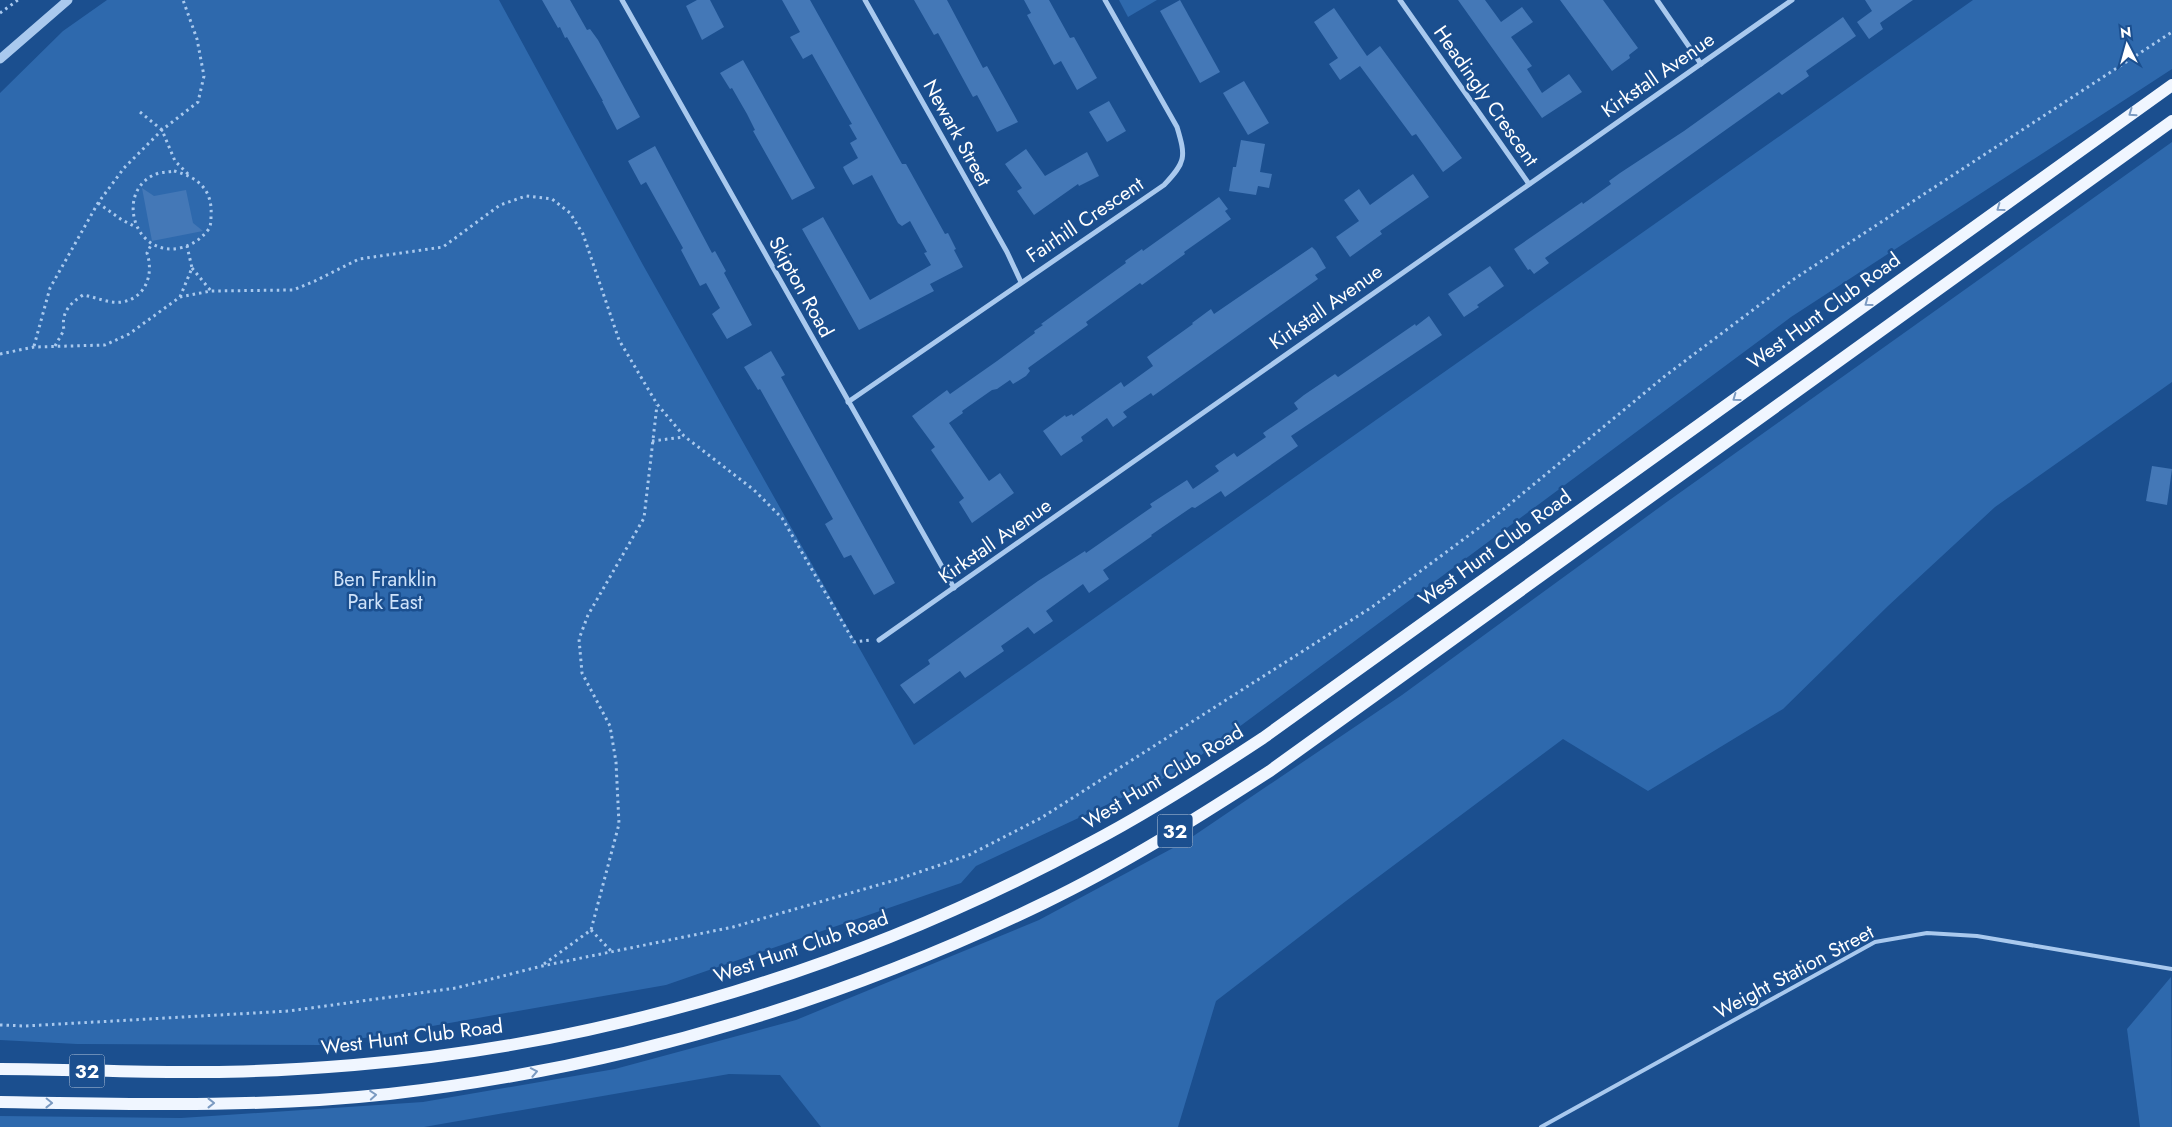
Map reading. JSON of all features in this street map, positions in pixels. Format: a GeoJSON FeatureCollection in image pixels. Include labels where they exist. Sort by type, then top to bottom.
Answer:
{"type":"FeatureCollection","features":[{"type":"Feature","properties":{"kind":"main road","name":"West Hunt Club Road"},"geometry":{"type":"LineString","coordinates":[[0,1069],[160,1072],[253,1071],[376,1063],[504,1045],[603,1026],[758,984],[891,936],[993,892],[1085,846],[1182,791],[1263,738],[2172,85]]}},
{"type":"Feature","properties":{"kind":"main road","name":"32"},"geometry":{"type":"LineString","coordinates":[[0,1102],[276,1102],[386,1094],[522,1074],[647,1047],[772,1013],[832,993],[974,935],[1047,901],[1141,851],[1270,771],[2172,121]]}},
{"type":"Feature","properties":{"kind":"main road"},"geometry":{"type":"LineString","coordinates":[[0,1063],[14,1069]]}},
{"type":"Feature","properties":{"kind":"street"},"geometry":{"type":"LineString","coordinates":[[0,59],[68,0]]}},
{"type":"Feature","properties":{"kind":"street","name":"Skipton Road"},"geometry":{"type":"LineString","coordinates":[[622,0],[954,588]]}},
{"type":"Feature","properties":{"kind":"street","name":"Newark Street"},"geometry":{"type":"LineString","coordinates":[[866,0],[1007,252],[1020,282]]}},
{"type":"Feature","properties":{"kind":"street","name":"Fairhill Crescent"},"geometry":{"type":"LineString","coordinates":[[848,402],[1020,282],[1164,185],[1180,168],[1184,150],[1177,127],[1105,0]]}},
{"type":"Feature","properties":{"kind":"street","name":"Headingly Crescent"},"geometry":{"type":"LineString","coordinates":[[1400,0],[1529,184]]}},
{"type":"Feature","properties":{"kind":"street"},"geometry":{"type":"LineString","coordinates":[[1657,0],[1701,64]]}},
{"type":"Feature","properties":{"kind":"street","name":"Kirkstall Avenue"},"geometry":{"type":"LineString","coordinates":[[879,640],[1224,396],[1792,0]]}},
{"type":"Feature","properties":{"kind":"lane","name":"Weight Station Street"},"geometry":{"type":"LineString","coordinates":[[1541,1127],[1875,942],[1927,933],[1977,936],[2172,969]]}},
{"type":"Feature","properties":{"kind":"path"},"geometry":{"type":"LineString","coordinates":[[0,13],[18,0]]}},
{"type":"Feature","properties":{"kind":"path"},"geometry":{"type":"LineString","coordinates":[[34,347],[50,288],[98,203],[124,168],[162,130],[198,102],[204,76],[197,39],[183,0]]}},
{"type":"Feature","properties":{"kind":"path"},"geometry":{"type":"LineString","coordinates":[[0,1025],[25,1026],[289,1011],[456,988],[542,966],[733,927],[899,879],[969,855],[1041,818],[1372,607],[1499,513],[1664,376],[1794,279],[2172,32]]}},
{"type":"Feature","properties":{"kind":"path"},"geometry":{"type":"LineString","coordinates":[[98,203],[136,228],[145,239],[158,247],[172,250],[187,246],[201,239],[210,227],[209,197],[202,184],[175,161],[162,130],[140,112]]}},
{"type":"Feature","properties":{"kind":"path"},"geometry":{"type":"LineString","coordinates":[[136,228],[132,212],[135,196],[144,182],[158,174],[174,171],[190,175]]}},
{"type":"Feature","properties":{"kind":"path"},"geometry":{"type":"LineString","coordinates":[[0,354],[34,347],[105,345],[129,334],[180,297],[211,290],[293,290],[359,259],[443,247],[500,205],[526,196],[552,199],[570,213],[583,234],[619,340],[657,404],[684,436],[754,490],[782,518],[854,642],[879,640]]}},
{"type":"Feature","properties":{"kind":"path"},"geometry":{"type":"LineString","coordinates":[[55,346],[64,330],[62,319],[66,308],[83,294],[115,302],[123,302],[140,295],[150,277],[150,261],[147,253],[152,243]]}},
{"type":"Feature","properties":{"kind":"path"},"geometry":{"type":"LineString","coordinates":[[187,246],[192,268],[211,290]]}},
{"type":"Feature","properties":{"kind":"path"},"geometry":{"type":"LineString","coordinates":[[180,297],[192,268]]}},
{"type":"Feature","properties":{"kind":"path"},"geometry":{"type":"LineString","coordinates":[[542,966],[591,930],[619,824],[616,762],[610,726],[582,672],[579,639],[588,614],[644,518],[657,404]]}},
{"type":"Feature","properties":{"kind":"path"},"geometry":{"type":"LineString","coordinates":[[652,441],[684,436]]}},
{"type":"Feature","properties":{"kind":"path"},"geometry":{"type":"LineString","coordinates":[[591,930],[611,952]]}},
{"type":"Feature","properties":{"kind":"green space","name":"Ben Franklin Park East"},"geometry":{"type":"Polygon","coordinates":[[[107,0],[499,0],[643,265],[914,745],[1973,0],[2172,0],[2172,69],[1791,317],[1181,770],[976,866],[961,883],[666,985],[324,1045],[77,1044],[0,1040],[0,93],[63,31],[107,0]]]}},
{"type":"Feature","properties":{"kind":"green space"},"geometry":{"type":"Polygon","coordinates":[[[1119,0],[1157,0],[1128,17],[1119,0]]]}},
{"type":"Feature","properties":{"kind":"green space"},"geometry":{"type":"Polygon","coordinates":[[[2172,142],[2172,382],[1995,507],[1888,606],[1783,709],[1648,791],[1563,739],[1346,901],[1216,1001],[1178,1127],[821,1127],[780,1075],[729,1074],[424,1127],[0,1127],[0,1116],[181,1118],[423,1102],[615,1069],[796,1020],[1039,920],[1186,841],[1402,695],[1664,504],[2172,142]]]}},
{"type":"Feature","properties":{"kind":"green space"},"geometry":{"type":"Polygon","coordinates":[[[2171,977],[2172,1127],[2140,1127],[2127,1029],[2171,977]]]}},
{"type":"Feature","properties":{"kind":"building"},"geometry":{"type":"Polygon","coordinates":[[[542,0],[570,0],[587,30],[590,29],[598,40],[640,117],[617,130],[567,37],[565,38],[560,27],[558,28],[542,0]]]}},
{"type":"Feature","properties":{"kind":"building"},"geometry":{"type":"Polygon","coordinates":[[[697,0],[710,0],[724,27],[702,40],[686,6],[697,0]]]}},
{"type":"Feature","properties":{"kind":"building"},"geometry":{"type":"Polygon","coordinates":[[[782,0],[810,0],[902,164],[906,164],[945,234],[948,233],[963,267],[930,284],[934,291],[859,330],[802,229],[823,217],[870,300],[931,265],[924,253],[927,252],[910,221],[902,226],[898,223],[872,175],[853,185],[846,173],[843,167],[858,158],[850,143],[857,139],[849,125],[852,124],[812,54],[803,59],[790,37],[800,32],[782,0]]]}},
{"type":"Feature","properties":{"kind":"building"},"geometry":{"type":"Polygon","coordinates":[[[914,0],[947,0],[983,68],[987,66],[1018,122],[997,132],[977,95],[973,97],[938,33],[934,35],[914,0]]]}},
{"type":"Feature","properties":{"kind":"building"},"geometry":{"type":"Polygon","coordinates":[[[1024,0],[1049,0],[1070,38],[1074,37],[1097,78],[1077,90],[1061,61],[1054,65],[1027,15],[1031,13],[1024,0]]]}},
{"type":"Feature","properties":{"kind":"building"},"geometry":{"type":"Polygon","coordinates":[[[1180,0],[1220,72],[1200,83],[1160,11],[1180,0]]]}},
{"type":"Feature","properties":{"kind":"building"},"geometry":{"type":"Polygon","coordinates":[[[1458,0],[1485,0],[1501,22],[1522,7],[1533,22],[1511,37],[1532,66],[1527,69],[1542,93],[1569,74],[1582,92],[1542,118],[1458,0]]]}},
{"type":"Feature","properties":{"kind":"building"},"geometry":{"type":"Polygon","coordinates":[[[1560,0],[1603,0],[1638,48],[1629,55],[1630,58],[1612,71],[1560,0]]]}},
{"type":"Feature","properties":{"kind":"building"},"geometry":{"type":"Polygon","coordinates":[[[1865,0],[1913,0],[1880,23],[1883,29],[1869,39],[1857,22],[1872,11],[1865,0]]]}},
{"type":"Feature","properties":{"kind":"building"},"geometry":{"type":"Polygon","coordinates":[[[1334,8],[1367,56],[1380,46],[1462,158],[1443,172],[1416,134],[1412,136],[1360,66],[1340,80],[1329,64],[1338,58],[1314,22],[1334,8]]]}},
{"type":"Feature","properties":{"kind":"building"},"geometry":{"type":"Polygon","coordinates":[[[1843,17],[1856,36],[1806,71],[1809,76],[1782,95],[1779,92],[1545,258],[1549,263],[1534,274],[1530,269],[1528,270],[1514,249],[1582,202],[1583,204],[1611,184],[1609,181],[1620,173],[1684,131],[1843,17]]]}},
{"type":"Feature","properties":{"kind":"building"},"geometry":{"type":"Polygon","coordinates":[[[743,60],[815,188],[792,200],[753,131],[755,130],[747,114],[732,88],[730,89],[720,73],[743,60]]]}},
{"type":"Feature","properties":{"kind":"building"},"geometry":{"type":"Polygon","coordinates":[[[1244,81],[1269,123],[1248,135],[1223,93],[1244,81]]]}},
{"type":"Feature","properties":{"kind":"building"},"geometry":{"type":"Polygon","coordinates":[[[1109,101],[1126,131],[1107,142],[1089,112],[1109,101]]]}},
{"type":"Feature","properties":{"kind":"building"},"geometry":{"type":"Polygon","coordinates":[[[1241,140],[1265,144],[1260,172],[1272,174],[1269,188],[1258,186],[1256,195],[1229,191],[1233,167],[1236,167],[1241,140]]]}},
{"type":"Feature","properties":{"kind":"building"},"geometry":{"type":"Polygon","coordinates":[[[655,146],[712,253],[715,251],[726,271],[724,273],[752,325],[727,339],[712,314],[720,308],[706,283],[700,286],[681,250],[683,248],[646,182],[641,185],[628,161],[655,146]]]}},
{"type":"Feature","properties":{"kind":"building"},"geometry":{"type":"Polygon","coordinates":[[[1026,149],[1045,176],[1087,152],[1099,176],[1079,186],[1078,184],[1034,215],[1017,191],[1022,188],[1005,164],[1026,149]]]}},
{"type":"Feature","properties":{"kind":"building"},"geometry":{"type":"Polygon","coordinates":[[[1413,174],[1429,197],[1380,231],[1382,234],[1350,257],[1336,237],[1359,221],[1344,200],[1359,189],[1370,205],[1413,174]]]}},
{"type":"Feature","properties":{"kind":"building"},"geometry":{"type":"Polygon","coordinates":[[[142,188],[154,196],[186,190],[193,223],[203,231],[152,241],[142,188]]]}},
{"type":"Feature","properties":{"kind":"building"},"geometry":{"type":"Polygon","coordinates":[[[1219,197],[1228,209],[1225,211],[1231,219],[1142,285],[1140,283],[1086,322],[1088,325],[1028,368],[1030,371],[1026,376],[1013,384],[1010,380],[997,389],[992,390],[962,411],[963,413],[949,423],[989,481],[1000,473],[1014,493],[972,523],[959,502],[964,498],[931,450],[935,447],[912,416],[947,390],[950,394],[997,361],[1035,333],[1034,331],[1043,325],[1041,324],[1126,263],[1125,261],[1142,249],[1143,251],[1219,197]]]}},
{"type":"Feature","properties":{"kind":"building"},"geometry":{"type":"Polygon","coordinates":[[[1312,247],[1326,268],[1315,275],[1318,279],[1153,396],[1151,393],[1123,412],[1127,417],[1113,427],[1107,418],[1081,437],[1083,441],[1061,456],[1043,431],[1065,415],[1066,417],[1072,414],[1073,416],[1121,382],[1124,387],[1153,366],[1147,357],[1192,323],[1211,309],[1214,314],[1312,247]]]}},
{"type":"Feature","properties":{"kind":"building"},"geometry":{"type":"Polygon","coordinates":[[[1490,266],[1504,286],[1477,305],[1479,307],[1464,317],[1448,294],[1490,266]]]}},
{"type":"Feature","properties":{"kind":"building"},"geometry":{"type":"Polygon","coordinates":[[[1429,316],[1442,335],[1291,436],[1298,446],[1225,497],[1221,491],[1195,508],[1192,507],[1103,570],[1109,579],[1089,593],[1083,584],[1046,611],[1053,621],[1034,634],[1028,627],[1001,646],[1004,651],[965,678],[960,671],[914,704],[900,685],[930,664],[928,660],[1038,581],[1085,551],[1086,553],[1152,507],[1150,504],[1187,480],[1193,489],[1219,471],[1215,466],[1234,453],[1237,457],[1266,437],[1263,433],[1298,409],[1294,403],[1304,395],[1335,374],[1338,377],[1429,316]]]}},
{"type":"Feature","properties":{"kind":"building"},"geometry":{"type":"Polygon","coordinates":[[[771,351],[785,375],[781,377],[895,583],[874,595],[851,555],[844,558],[825,524],[833,519],[760,389],[758,390],[744,367],[771,351]]]}},
{"type":"Feature","properties":{"kind":"building"},"geometry":{"type":"Polygon","coordinates":[[[2152,466],[2172,469],[2167,505],[2146,501],[2152,466]]]}}]}
